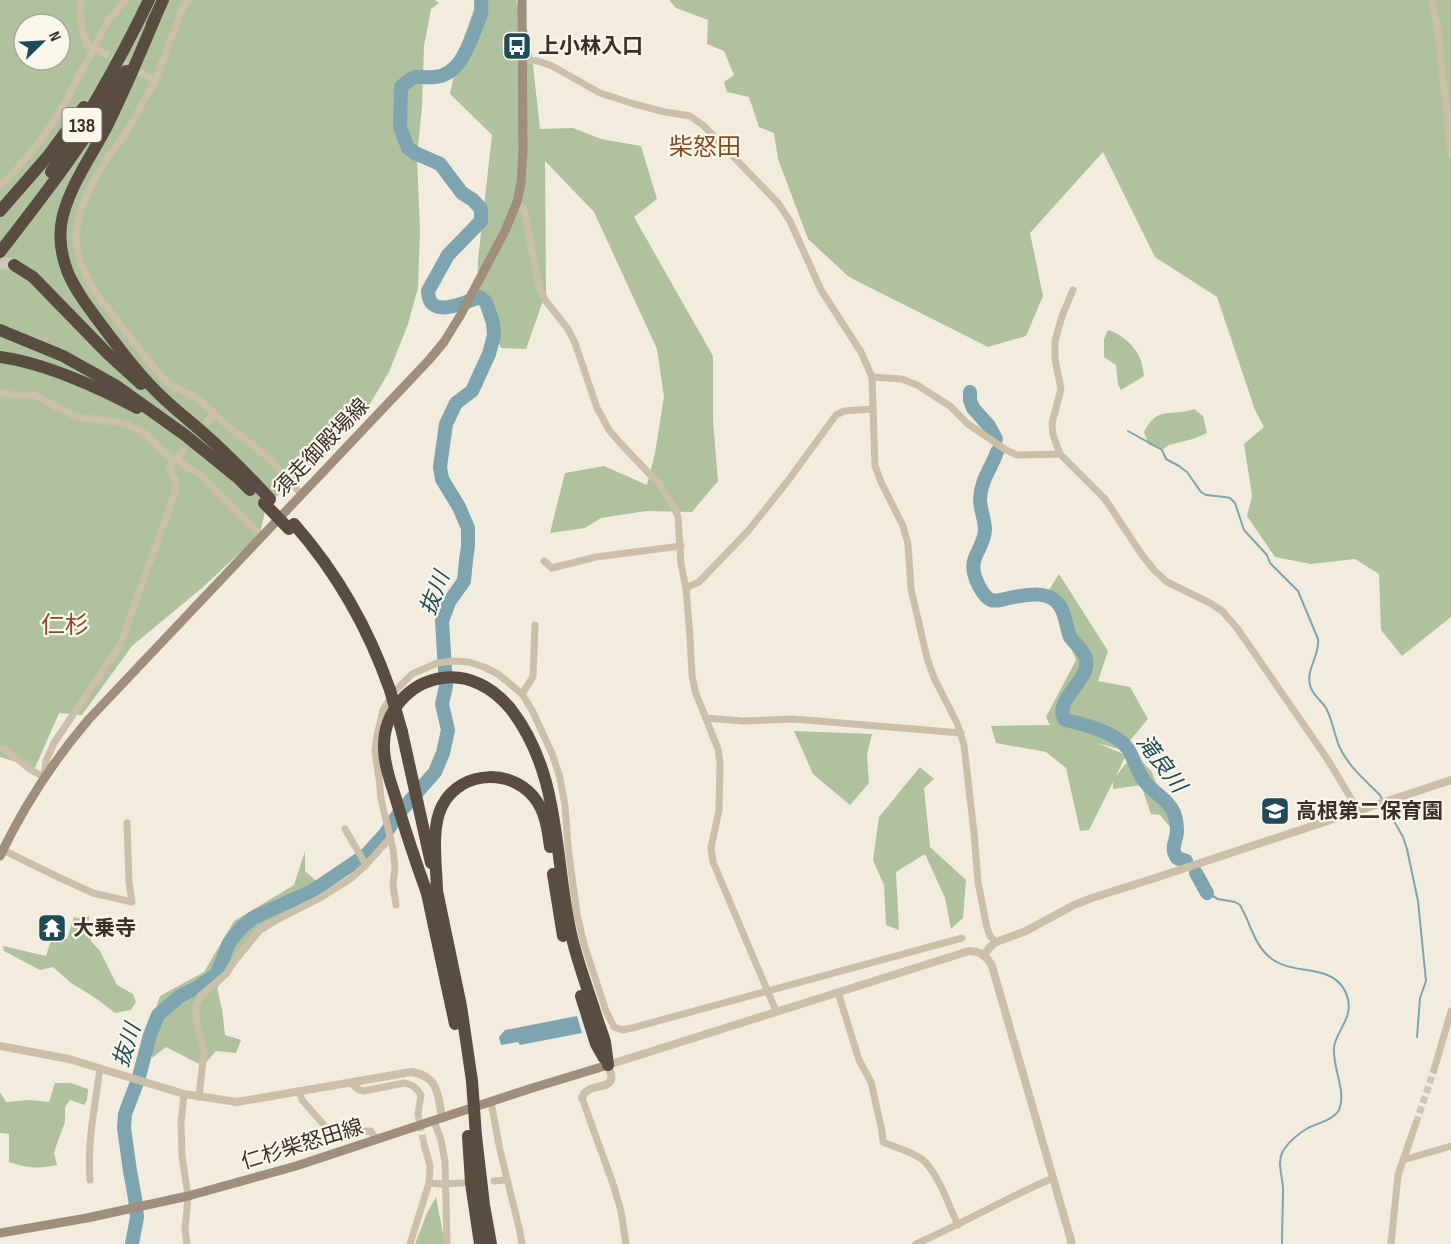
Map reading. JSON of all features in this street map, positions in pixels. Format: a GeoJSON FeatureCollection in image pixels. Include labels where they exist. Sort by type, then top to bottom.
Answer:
{"type":"FeatureCollection","features":[{"type":"Feature","properties":{"kind":"highway"},"geometry":{"type":"LineString","coordinates":[[0,211],[71,126],[101,82],[149,0]]}},
{"type":"Feature","properties":{"kind":"highway","name":"138"},"geometry":{"type":"LineString","coordinates":[[0,240],[40,189],[94,106],[149,0]]}},
{"type":"Feature","properties":{"kind":"highway","name":"138"},"geometry":{"type":"LineString","coordinates":[[0,252],[46,193],[97,119],[124,75],[163,0]]}},
{"type":"Feature","properties":{"kind":"highway"},"geometry":{"type":"LineString","coordinates":[[155,18],[129,82],[70,196],[63,217],[61,240],[63,257],[69,275],[80,295],[116,345],[165,399],[244,472],[291,526],[348,610],[387,691],[408,775],[416,834],[433,894]]}},
{"type":"Feature","properties":{"kind":"highway"},"geometry":{"type":"LineString","coordinates":[[14,265],[33,277],[133,378],[244,472]]}},
{"type":"Feature","properties":{"kind":"highway"},"geometry":{"type":"LineString","coordinates":[[0,330],[63,356],[124,392],[184,435],[267,501]]}},
{"type":"Feature","properties":{"kind":"highway"},"geometry":{"type":"LineString","coordinates":[[0,357],[31,364],[93,387],[132,405],[184,435]]}},
{"type":"Feature","properties":{"kind":"highway"},"geometry":{"type":"LineString","coordinates":[[480,1244],[472,1194],[472,1136],[461,1006],[416,834],[394,793],[384,759],[384,740],[393,709],[407,693],[428,682],[453,677],[467,679],[491,690],[509,707],[527,735],[546,778],[555,819],[571,935],[605,1042],[608,1065]]}},
{"type":"Feature","properties":{"kind":"highway"},"geometry":{"type":"LineString","coordinates":[[433,894],[438,816],[450,794],[469,781],[492,776],[513,780],[531,794],[538,802],[546,824],[558,911],[570,962],[596,1044],[608,1065]]}},
{"type":"Feature","properties":{"kind":"highway"},"geometry":{"type":"LineString","coordinates":[[472,1136],[491,1244]]}},
{"type":"Feature","properties":{"kind":"main road","name":"須走御殿場線"},"geometry":{"type":"LineString","coordinates":[[2,853],[17,821],[44,777],[89,718],[429,360],[444,342],[460,316],[505,231],[517,202],[523,151],[522,0]]}},
{"type":"Feature","properties":{"kind":"main road","name":"仁杉柴怒田線"},"geometry":{"type":"LineString","coordinates":[[0,1233],[87,1218],[188,1196],[296,1166],[608,1065]]}},
{"type":"Feature","properties":{"kind":"street"},"geometry":{"type":"LineString","coordinates":[[81,0],[87,45],[102,52]]}},
{"type":"Feature","properties":{"kind":"street"},"geometry":{"type":"LineString","coordinates":[[0,185],[11,176],[60,112],[108,21],[124,0]]}},
{"type":"Feature","properties":{"kind":"street"},"geometry":{"type":"LineString","coordinates":[[188,0],[183,7],[155,81],[84,199],[77,222],[77,249],[80,262],[92,286],[121,328],[164,379],[203,403],[230,428],[269,458],[301,494]]}},
{"type":"Feature","properties":{"kind":"street"},"geometry":{"type":"LineString","coordinates":[[1432,0],[1447,79],[1451,154]]}},
{"type":"Feature","properties":{"kind":"street"},"geometry":{"type":"LineString","coordinates":[[522,60],[538,61],[552,66],[600,93],[665,112],[690,116],[704,126],[785,213],[821,290],[861,352],[872,377],[875,466],[903,526],[908,544],[911,589],[927,658],[964,745],[978,882],[987,928],[990,936],[996,942]]}},
{"type":"Feature","properties":{"kind":"street"},"geometry":{"type":"LineString","coordinates":[[145,75],[155,81]]}},
{"type":"Feature","properties":{"kind":"street"},"geometry":{"type":"LineString","coordinates":[[517,202],[524,209],[539,286],[544,300],[568,329],[575,343],[597,408],[609,430],[661,486],[678,517],[692,675],[695,691],[718,749],[720,763],[719,810],[711,848],[713,862],[776,1011]]}},
{"type":"Feature","properties":{"kind":"street"},"geometry":{"type":"LineString","coordinates":[[1073,290],[1062,316],[1056,341],[1055,359],[1061,389],[1052,423],[1053,435],[1060,454],[1105,499],[1154,570],[1167,582],[1222,611],[1237,628],[1328,760],[1358,810]]}},
{"type":"Feature","properties":{"kind":"street"},"geometry":{"type":"LineString","coordinates":[[872,377],[917,384],[950,406],[968,424],[1017,455],[1060,454]]}},
{"type":"Feature","properties":{"kind":"street"},"geometry":{"type":"LineString","coordinates":[[0,392],[40,397],[75,416],[126,424],[144,433],[164,452],[207,480],[261,537]]}},
{"type":"Feature","properties":{"kind":"street"},"geometry":{"type":"LineString","coordinates":[[686,588],[699,582],[748,531],[836,415],[844,411],[873,409]]}},
{"type":"Feature","properties":{"kind":"street"},"geometry":{"type":"LineString","coordinates":[[207,422],[214,413]]}},
{"type":"Feature","properties":{"kind":"street"},"geometry":{"type":"LineString","coordinates":[[0,748],[44,777],[46,761],[54,743],[120,645],[175,493],[176,482],[169,466],[183,451]]}},
{"type":"Feature","properties":{"kind":"street"},"geometry":{"type":"LineString","coordinates":[[544,561],[552,568],[596,557],[681,546]]}},
{"type":"Feature","properties":{"kind":"street"},"geometry":{"type":"LineString","coordinates":[[522,694],[533,677],[536,626]]}},
{"type":"Feature","properties":{"kind":"street"},"geometry":{"type":"LineString","coordinates":[[396,905],[393,885],[395,868],[381,799],[375,751],[379,723],[383,710],[394,692],[412,674],[437,663],[454,661],[469,662],[484,667],[498,674],[522,694],[553,756],[565,806],[577,914],[584,944],[606,1011],[614,1027],[622,1030],[632,1028],[962,938]]}},
{"type":"Feature","properties":{"kind":"street"},"geometry":{"type":"LineString","coordinates":[[706,718],[793,719],[960,733]]}},
{"type":"Feature","properties":{"kind":"street"},"geometry":{"type":"LineString","coordinates":[[984,955],[996,942],[1026,931],[1092,898],[1451,780]]}},
{"type":"Feature","properties":{"kind":"street"},"geometry":{"type":"LineString","coordinates":[[2,853],[93,893],[132,903],[129,882],[128,823]]}},
{"type":"Feature","properties":{"kind":"street"},"geometry":{"type":"LineString","coordinates":[[345,829],[364,862]]}},
{"type":"Feature","properties":{"kind":"street"},"geometry":{"type":"LineString","coordinates":[[199,1097],[204,1051],[197,1025],[196,1007],[200,996],[226,974],[261,928],[320,898],[350,879],[364,862],[390,838]]}},
{"type":"Feature","properties":{"kind":"street"},"geometry":{"type":"LineString","coordinates":[[627,1244],[614,1184],[582,1098],[587,1090],[611,1080],[608,1065],[969,951],[976,951],[984,955],[992,966],[1072,1244]]}},
{"type":"Feature","properties":{"kind":"street"},"geometry":{"type":"LineString","coordinates":[[838,992],[859,1060],[871,1082],[883,1142],[925,1161],[941,1188],[958,1225]]}},
{"type":"Feature","properties":{"kind":"street"},"geometry":{"type":"LineString","coordinates":[[1434,1070],[1447,1038],[1451,1011]]}},
{"type":"Feature","properties":{"kind":"street"},"geometry":{"type":"LineString","coordinates":[[0,1046],[69,1059],[184,1094],[237,1102],[411,1072],[421,1073],[435,1084],[444,1154],[447,1244]]}},
{"type":"Feature","properties":{"kind":"street"},"geometry":{"type":"LineString","coordinates":[[90,1180],[88,1159],[100,1069]]}},
{"type":"Feature","properties":{"kind":"street"},"geometry":{"type":"LineString","coordinates":[[351,1083],[359,1090],[409,1083],[415,1086],[421,1095],[418,1114]]}},
{"type":"Feature","properties":{"kind":"street"},"geometry":{"type":"LineString","coordinates":[[299,1091],[302,1100],[331,1133],[371,1131],[376,1140]]}},
{"type":"Feature","properties":{"kind":"street"},"geometry":{"type":"LineString","coordinates":[[184,1094],[181,1123],[182,1156],[188,1196],[185,1230],[187,1244]]}},
{"type":"Feature","properties":{"kind":"street"},"geometry":{"type":"LineString","coordinates":[[491,1102],[522,1244]]}},
{"type":"Feature","properties":{"kind":"street"},"geometry":{"type":"LineString","coordinates":[[1391,1244],[1398,1175],[1416,1123]]}},
{"type":"Feature","properties":{"kind":"street"},"geometry":{"type":"LineString","coordinates":[[410,1244],[429,1183],[430,1166],[424,1144]]}},
{"type":"Feature","properties":{"kind":"street"},"geometry":{"type":"LineString","coordinates":[[1403,1160],[1451,1146]]}},
{"type":"Feature","properties":{"kind":"street"},"geometry":{"type":"LineString","coordinates":[[916,1244],[1053,1178]]}},
{"type":"Feature","properties":{"kind":"street"},"geometry":{"type":"LineString","coordinates":[[494,1181],[507,1180]]}},
{"type":"Feature","properties":{"kind":"street"},"geometry":{"type":"LineString","coordinates":[[429,1183],[463,1183]]}},
{"type":"Feature","properties":{"kind":"green space"},"geometry":{"type":"Polygon","coordinates":[[[0,0],[435,0],[439,3],[431,9],[424,46],[422,107],[417,157],[420,230],[418,288],[408,324],[389,372],[368,407],[266,507],[260,534],[202,588],[132,646],[82,715],[59,713],[35,768],[0,757],[0,0]]]}},
{"type":"Feature","properties":{"kind":"green space"},"geometry":{"type":"Polygon","coordinates":[[[477,0],[516,0],[530,38],[540,129],[573,128],[601,139],[641,146],[657,199],[634,217],[713,356],[713,420],[718,481],[692,512],[646,511],[601,518],[585,528],[550,533],[565,473],[604,466],[647,485],[664,397],[657,349],[594,212],[545,161],[546,292],[526,349],[501,348],[477,296],[478,260],[492,135],[450,94],[459,52],[477,0]]]}},
{"type":"Feature","properties":{"kind":"green space"},"geometry":{"type":"Polygon","coordinates":[[[669,0],[1451,0],[1451,617],[1402,656],[1381,630],[1379,574],[1355,559],[1311,564],[1275,557],[1247,516],[1252,496],[1244,444],[1264,427],[1255,410],[1217,297],[1155,257],[1103,152],[1030,233],[1043,296],[1026,336],[988,347],[849,277],[808,239],[778,159],[774,133],[759,127],[749,97],[727,92],[724,82],[734,75],[724,51],[707,44],[708,20],[676,8],[669,0]]]}},
{"type":"Feature","properties":{"kind":"green space"},"geometry":{"type":"Polygon","coordinates":[[[1108,330],[1130,344],[1139,356],[1142,366],[1144,376],[1121,390],[1118,385],[1116,365],[1104,357],[1104,339],[1108,330]]]}},
{"type":"Feature","properties":{"kind":"green space"},"geometry":{"type":"Polygon","coordinates":[[[1194,409],[1203,416],[1207,433],[1169,445],[1162,450],[1148,444],[1144,432],[1154,418],[1166,413],[1194,409]]]}},
{"type":"Feature","properties":{"kind":"green space"},"geometry":{"type":"Polygon","coordinates":[[[1059,574],[1108,651],[1098,681],[1130,687],[1148,719],[1122,750],[1097,743],[1126,755],[1116,776],[1127,762],[1137,756],[1152,772],[1159,791],[1172,812],[1170,827],[1160,815],[1151,814],[1141,785],[1113,789],[1113,782],[1089,830],[1080,831],[1066,768],[1046,752],[996,743],[991,726],[1050,725],[1046,717],[1076,660],[1060,621],[1046,595],[1059,574]]]}},
{"type":"Feature","properties":{"kind":"green space"},"geometry":{"type":"Polygon","coordinates":[[[794,731],[872,734],[867,755],[869,783],[850,805],[813,774],[794,731]]]}},
{"type":"Feature","properties":{"kind":"green space"},"geometry":{"type":"Polygon","coordinates":[[[920,767],[934,779],[924,788],[930,847],[966,880],[963,918],[951,929],[945,898],[925,854],[896,872],[899,930],[886,925],[884,885],[873,860],[879,817],[920,767]]]}},
{"type":"Feature","properties":{"kind":"green space"},"geometry":{"type":"Polygon","coordinates":[[[305,851],[305,871],[324,888],[307,905],[262,933],[217,988],[225,1035],[241,1040],[236,1053],[216,1051],[203,1066],[166,1047],[152,1058],[146,1038],[160,996],[204,972],[234,921],[294,885],[305,851]]]}},
{"type":"Feature","properties":{"kind":"green space"},"geometry":{"type":"Polygon","coordinates":[[[89,916],[91,941],[100,951],[117,985],[133,994],[136,1002],[131,1010],[115,1013],[71,983],[53,967],[40,970],[4,951],[3,946],[46,956],[51,940],[67,939],[74,917],[82,919],[89,916]]]}},
{"type":"Feature","properties":{"kind":"green space"},"geometry":{"type":"Polygon","coordinates":[[[55,1083],[71,1083],[88,1089],[84,1105],[70,1100],[65,1107],[65,1122],[54,1152],[57,1165],[33,1167],[9,1162],[9,1134],[0,1133],[0,1092],[6,1102],[30,1100],[49,1102],[55,1083]]]}},
{"type":"Feature","properties":{"kind":"green space"},"geometry":{"type":"Polygon","coordinates":[[[436,1197],[445,1244],[415,1244],[427,1213],[436,1197]]]}},
{"type":"Feature","properties":{"kind":"water"},"geometry":{"type":"Polygon","coordinates":[[[577,1016],[582,1033],[520,1045],[518,1042],[501,1045],[499,1037],[505,1030],[577,1016]]]}},
{"type":"Feature","properties":{"kind":"waterway","name":"抜川"},"geometry":{"type":"LineString","coordinates":[[132,1244],[137,1217],[124,1128],[125,1114],[158,1015],[180,996],[217,974],[229,943],[253,918],[314,890],[367,854],[435,772],[443,753],[448,730],[442,704],[446,686],[442,621],[449,602],[464,581],[468,528],[459,507],[442,479],[440,467],[446,424],[456,403],[472,391],[489,354],[494,335],[493,323],[486,302],[480,297],[448,307],[434,305],[430,300],[428,291],[448,255],[481,221],[481,209],[462,193],[440,164],[408,148],[400,127],[401,87],[414,77],[435,77],[450,72],[456,67],[465,54],[479,19],[481,0]]}},
{"type":"Feature","properties":{"kind":"waterway","name":"滝良川"},"geometry":{"type":"LineString","coordinates":[[970,392],[973,408],[989,426],[996,439]]}},
{"type":"Feature","properties":{"kind":"waterway"},"geometry":{"type":"LineString","coordinates":[[1128,431],[1162,450],[1166,459],[1187,472],[1201,492],[1206,495],[1230,498],[1235,503],[1244,530],[1267,555],[1270,563],[1298,591],[1318,639],[1309,679],[1311,689],[1326,708],[1344,755],[1382,800]]}},
{"type":"Feature","properties":{"kind":"waterway","name":"滝良川"},"geometry":{"type":"LineString","coordinates":[[997,452],[981,492],[980,503],[985,530],[973,568],[979,586],[991,600],[998,601],[1037,594],[1050,597],[1060,606],[1070,637],[1086,659],[1083,675],[1064,705],[1062,713],[1065,720],[1100,730],[1123,743],[1145,782],[1172,808],[1177,830],[1174,851],[1177,858],[1186,861]]}},
{"type":"Feature","properties":{"kind":"waterway"},"geometry":{"type":"LineString","coordinates":[[1385,805],[1403,837],[1418,901],[1426,981],[1420,998],[1417,1037]]}},
{"type":"Feature","properties":{"kind":"waterway","name":"滝良川"},"geometry":{"type":"LineString","coordinates":[[1196,873],[1207,893]]}},
{"type":"Feature","properties":{"kind":"waterway","name":"滝良川"},"geometry":{"type":"LineString","coordinates":[[1207,893],[1218,899],[1240,905],[1261,948],[1272,959],[1281,964],[1331,977],[1339,982],[1348,1000],[1348,1015],[1334,1047],[1341,1095],[1339,1110],[1329,1119],[1297,1135],[1282,1153],[1280,1166],[1283,1189],[1282,1244]]}},
{"type":"Feature","properties":{"kind":"tunnel"},"geometry":{"type":"LineString","coordinates":[[102,52],[145,75]]}},
{"type":"Feature","properties":{"kind":"tunnel"},"geometry":{"type":"LineString","coordinates":[[0,262],[14,265]]}},
{"type":"Feature","properties":{"kind":"tunnel"},"geometry":{"type":"LineString","coordinates":[[1416,1123],[1434,1070]]}},
{"type":"Feature","properties":{"kind":"tunnel"},"geometry":{"type":"LineString","coordinates":[[418,1114],[424,1144]]}},
{"type":"Feature","properties":{"kind":"place","name":"上小林入口"},"geometry":{"type":"Point","coordinates":[517,46]}},
{"type":"Feature","properties":{"kind":"place","name":"高根第二保育園"},"geometry":{"type":"Point","coordinates":[1275,811]}},
{"type":"Feature","properties":{"kind":"place","name":"大乗寺"},"geometry":{"type":"Point","coordinates":[52,928]}},
{"type":"Feature","properties":{"kind":"district","name":"柴怒田"},"geometry":{"type":"Point","coordinates":[705,147]}},
{"type":"Feature","properties":{"kind":"district","name":"仁杉"},"geometry":{"type":"Point","coordinates":[65,625]}}]}
